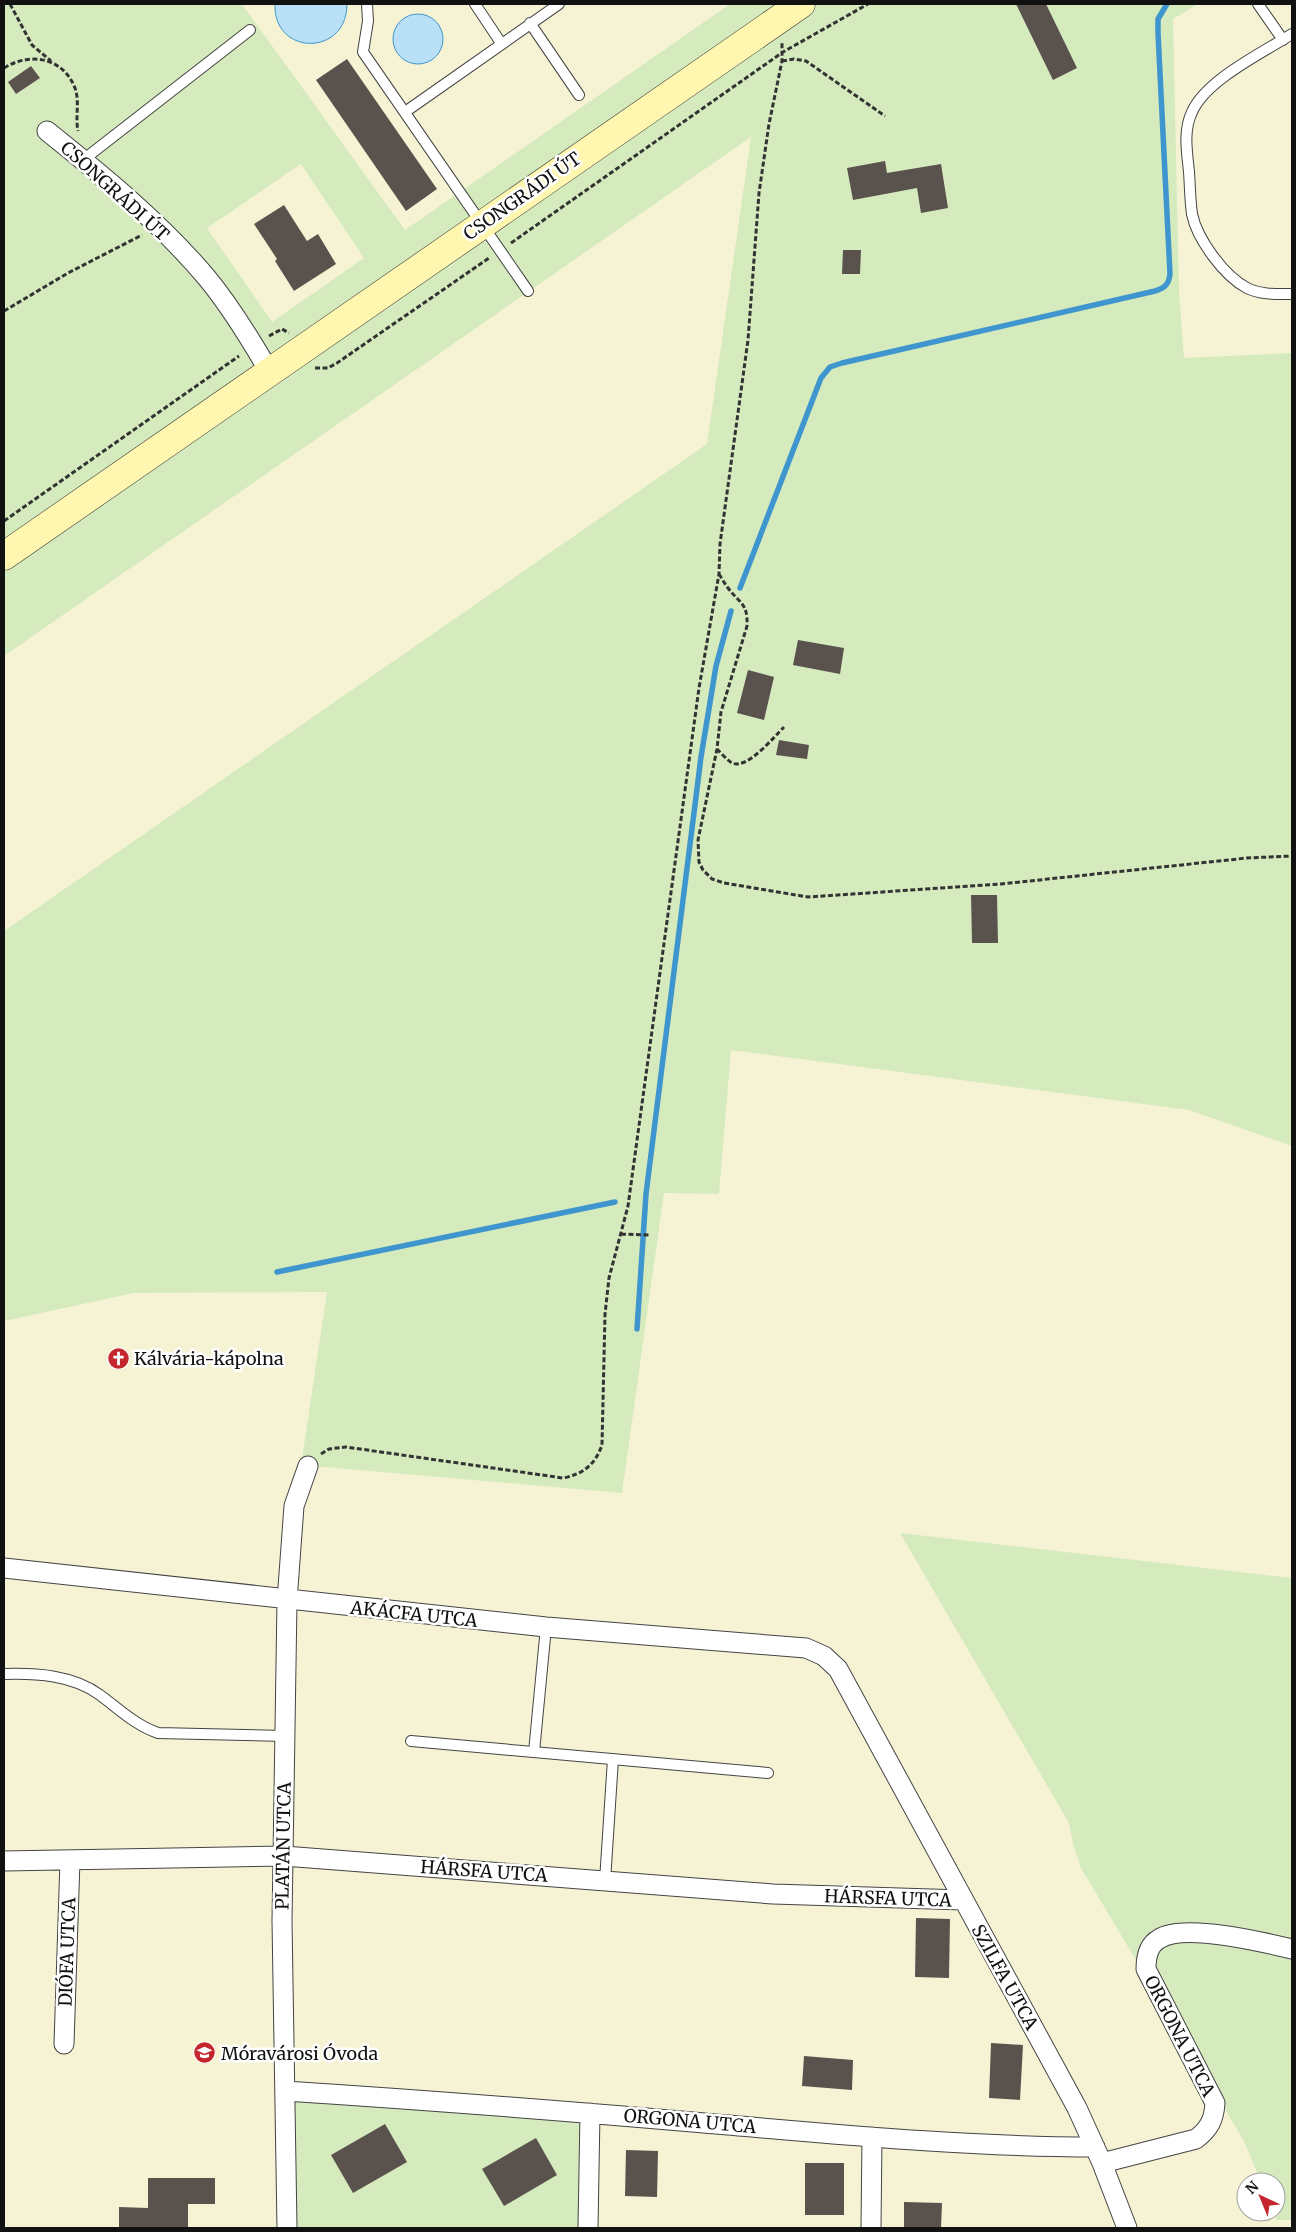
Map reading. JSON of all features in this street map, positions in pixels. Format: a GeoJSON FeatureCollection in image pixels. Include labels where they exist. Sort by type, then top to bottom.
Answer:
{"type":"FeatureCollection","features":[{"type":"Feature","properties":{"kind":"main road","name":"CSONGRÁDI ÚT"},"geometry":{"type":"LineString","coordinates":[[4,556],[801,4]]}},
{"type":"Feature","properties":{"kind":"street","name":"CSONGRÁDI ÚT"},"geometry":{"type":"LineString","coordinates":[[47,131],[83,160],[158,227],[194,264],[223,298],[270,373]]}},
{"type":"Feature","properties":{"kind":"street","name":"PLATÁN UTCA"},"geometry":{"type":"LineString","coordinates":[[287,2228],[284,1856],[286,1600],[294,1506],[308,1466]]}},
{"type":"Feature","properties":{"kind":"street","name":"AKÁCFA UTCA"},"geometry":{"type":"LineString","coordinates":[[4,1568],[546,1627],[806,1648],[824,1656]]}},
{"type":"Feature","properties":{"kind":"street","name":"SZILFA UTCA"},"geometry":{"type":"LineString","coordinates":[[824,1656],[838,1669],[1077,2108],[1099,2155],[1127,2228]]}},
{"type":"Feature","properties":{"kind":"street","name":"HÁRSFA UTCA"},"geometry":{"type":"LineString","coordinates":[[4,1861],[284,1856],[773,1894],[963,1900]]}},
{"type":"Feature","properties":{"kind":"street","name":"DIÓFA UTCA"},"geometry":{"type":"LineString","coordinates":[[64,2044],[70,1860]]}},
{"type":"Feature","properties":{"kind":"street","name":"ORGONA UTCA"},"geometry":{"type":"LineString","coordinates":[[286,2090],[872,2137],[1044,2147],[1099,2155],[1196,2140],[1208,2130],[1214,2116],[1215,2103],[1146,1969],[1146,1958],[1150,1947],[1158,1939],[1168,1934],[1184,1933],[1210,1934],[1292,1949]]}},
{"type":"Feature","properties":{"kind":"street"},"geometry":{"type":"LineString","coordinates":[[588,2228],[590,2113]]}},
{"type":"Feature","properties":{"kind":"street"},"geometry":{"type":"LineString","coordinates":[[871,2228],[872,2137]]}},
{"type":"Feature","properties":{"kind":"lane"},"geometry":{"type":"LineString","coordinates":[[366,4],[368,21],[363,52],[528,291]]}},
{"type":"Feature","properties":{"kind":"lane"},"geometry":{"type":"LineString","coordinates":[[475,4],[502,43]]}},
{"type":"Feature","properties":{"kind":"lane"},"geometry":{"type":"LineString","coordinates":[[405,112],[559,4]]}},
{"type":"Feature","properties":{"kind":"lane"},"geometry":{"type":"LineString","coordinates":[[1258,4],[1283,40]]}},
{"type":"Feature","properties":{"kind":"lane"},"geometry":{"type":"LineString","coordinates":[[530,23],[579,94]]}},
{"type":"Feature","properties":{"kind":"lane"},"geometry":{"type":"LineString","coordinates":[[83,160],[250,30]]}},
{"type":"Feature","properties":{"kind":"lane"},"geometry":{"type":"LineString","coordinates":[[1292,34],[1204,92],[1192,112],[1186,131],[1192,214],[1199,233],[1210,252],[1230,275],[1248,289],[1272,294],[1292,294]]}},
{"type":"Feature","properties":{"kind":"lane"},"geometry":{"type":"LineString","coordinates":[[534,1752],[546,1627]]}},
{"type":"Feature","properties":{"kind":"lane"},"geometry":{"type":"LineString","coordinates":[[4,1674],[62,1677],[83,1684],[145,1729],[158,1733],[285,1736]]}},
{"type":"Feature","properties":{"kind":"lane"},"geometry":{"type":"LineString","coordinates":[[411,1741],[768,1773]]}},
{"type":"Feature","properties":{"kind":"lane"},"geometry":{"type":"LineString","coordinates":[[605,1881],[613,1759]]}},
{"type":"Feature","properties":{"kind":"path"},"geometry":{"type":"LineString","coordinates":[[10,4],[32,45],[68,76],[75,88],[78,102],[75,119],[83,160]]}},
{"type":"Feature","properties":{"kind":"path"},"geometry":{"type":"LineString","coordinates":[[308,1466],[316,1456],[329,1449],[346,1446],[563,1478],[578,1475],[590,1466],[598,1456],[602,1445],[605,1314],[610,1278],[622,1234],[629,1196],[699,688],[719,574],[721,535],[748,340],[759,193],[769,124],[782,61],[782,38],[774,21]]}},
{"type":"Feature","properties":{"kind":"path"},"geometry":{"type":"LineString","coordinates":[[4,68],[23,59],[42,58],[54,64]]}},
{"type":"Feature","properties":{"kind":"path"},"geometry":{"type":"LineString","coordinates":[[782,61],[794,59],[806,61],[885,116]]}},
{"type":"Feature","properties":{"kind":"path"},"geometry":{"type":"LineString","coordinates":[[4,311],[68,273],[158,227]]}},
{"type":"Feature","properties":{"kind":"path"},"geometry":{"type":"LineString","coordinates":[[719,574],[728,589],[745,606],[748,613],[747,626],[721,712],[717,749],[698,840],[698,862],[712,878],[724,883],[808,897],[1001,884],[1247,858],[1292,856]]}},
{"type":"Feature","properties":{"kind":"path"},"geometry":{"type":"LineString","coordinates":[[717,749],[732,763],[739,764],[750,760],[784,727]]}},
{"type":"Feature","properties":{"kind":"path"},"geometry":{"type":"LineString","coordinates":[[622,1234],[650,1235]]}},
{"type":"Feature","properties":{"kind":"shaded area"},"geometry":{"type":"Polygon","coordinates":[[[4,4],[1292,4],[1292,2228],[4,2228],[4,4]]]}},
{"type":"Feature","properties":{"kind":"green space"},"geometry":{"type":"Polygon","coordinates":[[[4,4],[242,4],[405,230],[730,4],[1198,4],[1173,19],[1179,290],[1184,358],[1292,353],[1292,1146],[1189,1110],[731,1050],[719,1194],[664,1193],[622,1493],[301,1465],[327,1292],[134,1293],[4,1321],[4,931],[707,444],[751,137],[4,656],[4,4]],[[301,164],[207,228],[272,322],[364,258],[301,164]]]}},
{"type":"Feature","properties":{"kind":"green space"},"geometry":{"type":"Polygon","coordinates":[[[900,1533],[1292,1578],[1292,2220],[1286,2220],[1286,2172],[1257,2172],[1244,2141],[1081,1868],[1074,1848],[1069,1823],[900,1533]]]}},
{"type":"Feature","properties":{"kind":"green space"},"geometry":{"type":"Polygon","coordinates":[[[285,2091],[590,2113],[588,2228],[287,2228],[285,2091]]]}},
{"type":"Feature","properties":{"kind":"water"},"geometry":{"type":"Polygon","coordinates":[[[275,4],[347,4],[344,21],[335,34],[324,41],[310,43],[297,41],[285,33],[278,21],[275,4]]]}},
{"type":"Feature","properties":{"kind":"water"},"geometry":{"type":"Polygon","coordinates":[[[413,14],[423,14],[436,21],[443,34],[443,44],[436,57],[423,64],[413,64],[404,60],[397,53],[393,44],[393,34],[397,25],[404,18],[413,14]]]}},
{"type":"Feature","properties":{"kind":"building"},"geometry":{"type":"Polygon","coordinates":[[[1016,4],[1046,4],[1077,68],[1053,80],[1016,4]]]}},
{"type":"Feature","properties":{"kind":"building"},"geometry":{"type":"Polygon","coordinates":[[[347,59],[437,189],[406,211],[316,80],[347,59]]]}},
{"type":"Feature","properties":{"kind":"building"},"geometry":{"type":"Polygon","coordinates":[[[31,66],[40,78],[16,94],[8,82],[31,66]]]}},
{"type":"Feature","properties":{"kind":"building"},"geometry":{"type":"Polygon","coordinates":[[[885,161],[887,173],[941,164],[948,208],[921,213],[917,188],[853,200],[847,168],[885,161]]]}},
{"type":"Feature","properties":{"kind":"building"},"geometry":{"type":"Polygon","coordinates":[[[284,205],[307,241],[318,234],[336,264],[294,291],[275,261],[277,259],[254,224],[284,205]]]}},
{"type":"Feature","properties":{"kind":"building"},"geometry":{"type":"Polygon","coordinates":[[[843,250],[861,250],[860,274],[842,274],[843,250]]]}},
{"type":"Feature","properties":{"kind":"building"},"geometry":{"type":"Polygon","coordinates":[[[798,640],[844,648],[840,674],[793,665],[798,640]]]}},
{"type":"Feature","properties":{"kind":"building"},"geometry":{"type":"Polygon","coordinates":[[[748,670],[774,677],[764,720],[737,713],[748,670]]]}},
{"type":"Feature","properties":{"kind":"building"},"geometry":{"type":"Polygon","coordinates":[[[779,740],[809,745],[807,759],[776,755],[779,740]]]}},
{"type":"Feature","properties":{"kind":"building"},"geometry":{"type":"Polygon","coordinates":[[[971,895],[997,895],[998,943],[972,943],[971,895]]]}},
{"type":"Feature","properties":{"kind":"building"},"geometry":{"type":"Polygon","coordinates":[[[916,1918],[950,1919],[949,1978],[915,1977],[916,1918]]]}},
{"type":"Feature","properties":{"kind":"building"},"geometry":{"type":"Polygon","coordinates":[[[991,2043],[1023,2045],[1020,2100],[989,2098],[991,2043]]]}},
{"type":"Feature","properties":{"kind":"building"},"geometry":{"type":"Polygon","coordinates":[[[804,2056],[853,2060],[852,2090],[802,2086],[804,2056]]]}},
{"type":"Feature","properties":{"kind":"building"},"geometry":{"type":"Polygon","coordinates":[[[385,2124],[407,2162],[353,2193],[331,2155],[385,2124]]]}},
{"type":"Feature","properties":{"kind":"building"},"geometry":{"type":"Polygon","coordinates":[[[536,2138],[557,2175],[504,2206],[482,2169],[536,2138]]]}},
{"type":"Feature","properties":{"kind":"building"},"geometry":{"type":"Polygon","coordinates":[[[626,2150],[658,2151],[657,2197],[625,2196],[626,2150]]]}},
{"type":"Feature","properties":{"kind":"building"},"geometry":{"type":"Polygon","coordinates":[[[805,2163],[844,2163],[844,2215],[805,2215],[805,2163]]]}},
{"type":"Feature","properties":{"kind":"building"},"geometry":{"type":"Polygon","coordinates":[[[148,2178],[215,2178],[215,2204],[188,2204],[188,2228],[119,2228],[119,2207],[148,2208],[148,2178]]]}},
{"type":"Feature","properties":{"kind":"building"},"geometry":{"type":"Polygon","coordinates":[[[904,2202],[942,2203],[941,2228],[904,2228],[904,2202]]]}},
{"type":"Feature","properties":{"kind":"waterway"},"geometry":{"type":"LineString","coordinates":[[740,588],[821,378],[830,367],[1155,291],[1164,287],[1167,283],[1170,274],[1158,33],[1158,19],[1167,4]]}},
{"type":"Feature","properties":{"kind":"waterway"},"geometry":{"type":"LineString","coordinates":[[637,1329],[646,1194],[701,757],[716,666],[731,611]]}},
{"type":"Feature","properties":{"kind":"waterway"},"geometry":{"type":"LineString","coordinates":[[277,1272],[615,1202]]}},
{"type":"Feature","properties":{"kind":"place","name":"Kálvária-kápolna"},"geometry":{"type":"Point","coordinates":[118,1358]}},
{"type":"Feature","properties":{"kind":"place","name":"Móravárosi Óvoda"},"geometry":{"type":"Point","coordinates":[205,2053]}}]}
